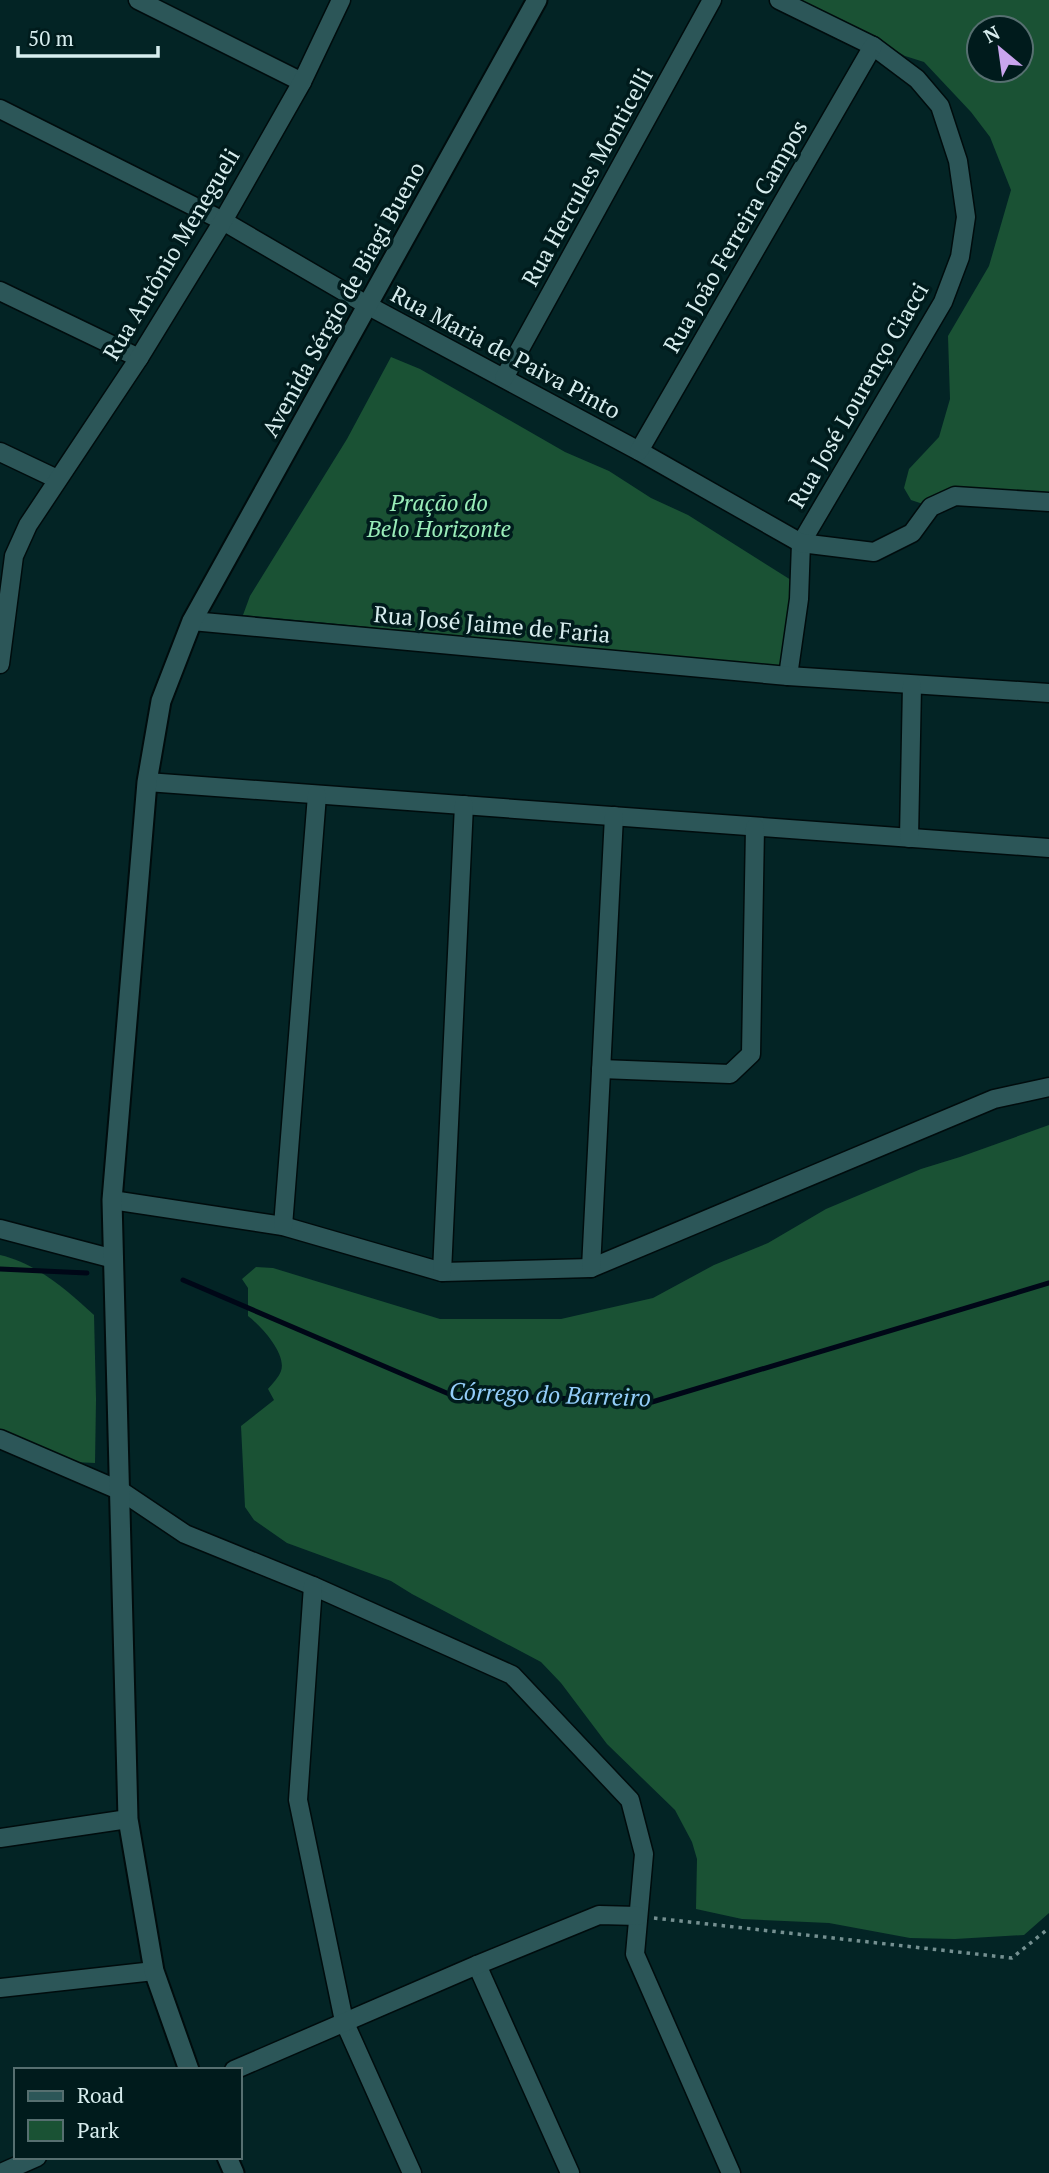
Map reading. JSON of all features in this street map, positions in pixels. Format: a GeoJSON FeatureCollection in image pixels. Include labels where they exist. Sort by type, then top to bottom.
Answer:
{"type":"FeatureCollection","features":[{"type":"Feature","properties":{"kind":"street"},"geometry":{"type":"LineString","coordinates":[[138,0],[302,82]]}},
{"type":"Feature","properties":{"kind":"street","name":"Rua Antônio Menegueli"},"geometry":{"type":"LineString","coordinates":[[0,664],[7,553],[139,358],[223,221],[302,82],[341,0]]}},
{"type":"Feature","properties":{"kind":"street","name":"Avenida Sérgio de Biagi Bueno"},"geometry":{"type":"LineString","coordinates":[[188,2068],[154,1970],[128,1819],[112,1199],[147,782],[161,701],[192,621],[537,0]]}},
{"type":"Feature","properties":{"kind":"street","name":"Rua Hercules Monticelli"},"geometry":{"type":"LineString","coordinates":[[504,378],[712,0]]}},
{"type":"Feature","properties":{"kind":"street","name":"Rua José Lourenço Ciacci"},"geometry":{"type":"LineString","coordinates":[[779,0],[873,46],[918,79],[940,106],[958,161],[966,217],[960,257],[943,302],[801,543],[799,599],[788,676]]}},
{"type":"Feature","properties":{"kind":"street","name":"Rua João Ferreira Campos"},"geometry":{"type":"LineString","coordinates":[[639,451],[873,46]]}},
{"type":"Feature","properties":{"kind":"street","name":"Rua Maria de Paiva Pinto"},"geometry":{"type":"LineString","coordinates":[[0,109],[223,221],[367,305],[639,451],[801,543]]}},
{"type":"Feature","properties":{"kind":"street"},"geometry":{"type":"LineString","coordinates":[[0,291],[139,358]]}},
{"type":"Feature","properties":{"kind":"street"},"geometry":{"type":"LineString","coordinates":[[0,452],[57,479]]}},
{"type":"Feature","properties":{"kind":"street"},"geometry":{"type":"LineString","coordinates":[[801,543],[874,552],[912,533],[931,507],[955,496],[1049,502]]}},
{"type":"Feature","properties":{"kind":"street","name":"Rua José Jaime de Faria"},"geometry":{"type":"LineString","coordinates":[[192,621],[788,676],[1049,693]]}},
{"type":"Feature","properties":{"kind":"street"},"geometry":{"type":"LineString","coordinates":[[909,838],[912,685]]}},
{"type":"Feature","properties":{"kind":"street"},"geometry":{"type":"LineString","coordinates":[[147,782],[1049,848]]}},
{"type":"Feature","properties":{"kind":"street"},"geometry":{"type":"LineString","coordinates":[[283,1226],[317,795]]}},
{"type":"Feature","properties":{"kind":"street"},"geometry":{"type":"LineString","coordinates":[[442,1272],[464,805]]}},
{"type":"Feature","properties":{"kind":"street"},"geometry":{"type":"LineString","coordinates":[[591,1268],[614,816]]}},
{"type":"Feature","properties":{"kind":"street"},"geometry":{"type":"LineString","coordinates":[[601,1069],[730,1074],[751,1054],[755,827]]}},
{"type":"Feature","properties":{"kind":"street"},"geometry":{"type":"LineString","coordinates":[[112,1199],[283,1226],[442,1272],[591,1268],[994,1099],[1049,1087]]}},
{"type":"Feature","properties":{"kind":"street"},"geometry":{"type":"LineString","coordinates":[[0,1229],[114,1259]]}},
{"type":"Feature","properties":{"kind":"street"},"geometry":{"type":"LineString","coordinates":[[0,1439],[121,1491],[185,1534],[313,1586],[512,1675],[630,1800],[644,1854],[635,1954],[732,2173]]}},
{"type":"Feature","properties":{"kind":"street"},"geometry":{"type":"LineString","coordinates":[[313,1586],[298,1800],[344,2021],[412,2173]]}},
{"type":"Feature","properties":{"kind":"street"},"geometry":{"type":"LineString","coordinates":[[0,1838],[128,1819]]}},
{"type":"Feature","properties":{"kind":"street"},"geometry":{"type":"LineString","coordinates":[[238,2068],[599,1915],[638,1916]]}},
{"type":"Feature","properties":{"kind":"street"},"geometry":{"type":"LineString","coordinates":[[477,1965],[570,2173]]}},
{"type":"Feature","properties":{"kind":"street"},"geometry":{"type":"LineString","coordinates":[[0,1988],[154,1970]]}},
{"type":"Feature","properties":{"kind":"street"},"geometry":{"type":"LineString","coordinates":[[1,2173],[32,2159]]}},
{"type":"Feature","properties":{"kind":"path"},"geometry":{"type":"LineString","coordinates":[[638,1916],[1012,1958],[1049,1928]]}},
{"type":"Feature","properties":{"kind":"green space"},"geometry":{"type":"Polygon","coordinates":[[[792,0],[1049,0],[1049,493],[1016,490],[992,503],[929,506],[911,500],[904,488],[909,469],[939,437],[950,399],[948,336],[989,266],[1011,190],[990,137],[971,112],[924,62],[905,56],[843,20],[800,6],[792,0]]]}},
{"type":"Feature","properties":{"kind":"green space","name":"Pração do Belo Horizonte"},"geometry":{"type":"Polygon","coordinates":[[[391,357],[420,369],[565,452],[609,471],[651,498],[688,515],[791,580],[791,610],[783,667],[568,649],[515,641],[243,615],[250,596],[347,439],[391,357]]]}},
{"type":"Feature","properties":{"kind":"green space"},"geometry":{"type":"Polygon","coordinates":[[[1049,1125],[1049,1913],[1024,1935],[955,1939],[910,1938],[829,1923],[742,1919],[696,1909],[697,1859],[692,1842],[675,1810],[607,1744],[561,1683],[541,1662],[391,1581],[287,1543],[254,1520],[245,1507],[241,1426],[274,1400],[268,1389],[280,1373],[282,1364],[272,1341],[248,1316],[248,1288],[242,1279],[256,1267],[273,1268],[440,1319],[561,1319],[653,1298],[714,1265],[768,1243],[826,1209],[921,1169],[1049,1125]]]}},
{"type":"Feature","properties":{"kind":"green space"},"geometry":{"type":"Polygon","coordinates":[[[0,1255],[39,1271],[94,1315],[95,1463],[74,1462],[0,1429],[0,1255]]]}},
{"type":"Feature","properties":{"kind":"waterway","name":"Córrego do Barreiro"},"geometry":{"type":"LineString","coordinates":[[0,1269],[87,1273]]}},
{"type":"Feature","properties":{"kind":"waterway","name":"Córrego do Barreiro"},"geometry":{"type":"LineString","coordinates":[[183,1280],[449,1394],[652,1402],[1049,1283]]}}]}
